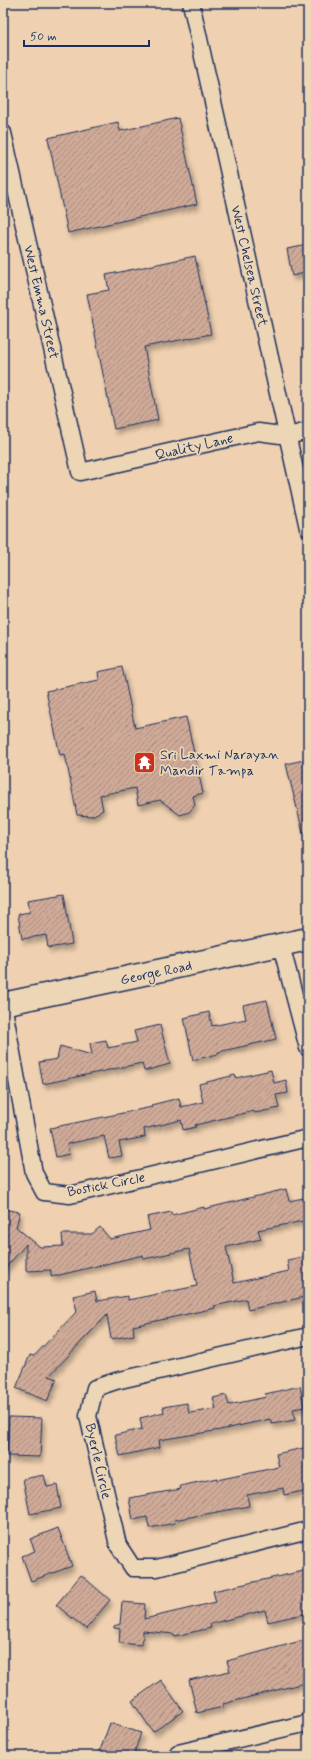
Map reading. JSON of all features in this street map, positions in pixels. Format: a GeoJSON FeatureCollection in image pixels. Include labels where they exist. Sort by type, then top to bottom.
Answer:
{"type":"FeatureCollection","features":[{"type":"Feature","properties":{"kind":"street","name":"West Chelsea Street"},"geometry":{"type":"LineString","coordinates":[[191,3],[308,528]]}},
{"type":"Feature","properties":{"kind":"street","name":"West Emma Street"},"geometry":{"type":"LineString","coordinates":[[3,133],[80,472]]}},
{"type":"Feature","properties":{"kind":"street","name":"Quality Lane"},"geometry":{"type":"LineString","coordinates":[[80,472],[258,432],[288,436],[308,431]]}},
{"type":"Feature","properties":{"kind":"street","name":"George Road"},"geometry":{"type":"LineString","coordinates":[[3,1004],[308,939]]}},
{"type":"Feature","properties":{"kind":"street"},"geometry":{"type":"LineString","coordinates":[[281,945],[308,1048]]}},
{"type":"Feature","properties":{"kind":"street","name":"Bostick Circle"},"geometry":{"type":"LineString","coordinates":[[3,1004],[34,1173],[44,1192],[70,1195],[308,1138]]}},
{"type":"Feature","properties":{"kind":"street","name":"Byerle Circle"},"geometry":{"type":"LineString","coordinates":[[308,1336],[116,1381],[94,1388],[88,1416],[118,1545],[133,1568],[157,1568],[308,1530]]}},
{"type":"Feature","properties":{"kind":"street"},"geometry":{"type":"LineString","coordinates":[[176,1756],[178,1753],[197,1748],[308,1723]]}},
{"type":"Feature","properties":{"kind":"building"},"geometry":{"type":"Polygon","coordinates":[[[178,118],[197,204],[68,233],[48,138],[118,122],[120,131],[178,118]]]}},
{"type":"Feature","properties":{"kind":"building"},"geometry":{"type":"Polygon","coordinates":[[[308,245],[308,272],[292,276],[287,249],[308,245]]]}},
{"type":"Feature","properties":{"kind":"building"},"geometry":{"type":"Polygon","coordinates":[[[195,256],[211,334],[144,347],[158,420],[114,429],[87,294],[109,290],[106,275],[195,256]]]}},
{"type":"Feature","properties":{"kind":"building"},"geometry":{"type":"Polygon","coordinates":[[[122,667],[135,728],[186,717],[203,793],[193,796],[195,805],[189,812],[180,815],[160,800],[138,805],[135,788],[100,795],[103,810],[92,816],[77,815],[65,754],[60,755],[46,691],[99,680],[98,672],[122,667]]]}},
{"type":"Feature","properties":{"kind":"building"},"geometry":{"type":"Polygon","coordinates":[[[308,759],[308,833],[303,833],[286,764],[308,759]]]}},
{"type":"Feature","properties":{"kind":"building"},"geometry":{"type":"Polygon","coordinates":[[[64,894],[72,944],[48,948],[46,935],[22,939],[18,914],[30,912],[28,900],[64,894]]]}},
{"type":"Feature","properties":{"kind":"building"},"geometry":{"type":"Polygon","coordinates":[[[267,1000],[276,1039],[218,1052],[218,1054],[193,1060],[184,1018],[209,1012],[212,1026],[246,1019],[243,1005],[267,1000]]]}},
{"type":"Feature","properties":{"kind":"building"},"geometry":{"type":"Polygon","coordinates":[[[160,1025],[170,1064],[144,1071],[142,1063],[43,1084],[39,1062],[57,1059],[60,1046],[92,1055],[90,1043],[106,1040],[108,1048],[137,1042],[134,1031],[160,1025]]]}},
{"type":"Feature","properties":{"kind":"building"},"geometry":{"type":"Polygon","coordinates":[[[271,1070],[274,1083],[286,1080],[288,1093],[276,1095],[279,1108],[255,1113],[254,1111],[195,1125],[196,1127],[183,1130],[181,1120],[144,1129],[145,1137],[119,1142],[122,1156],[109,1158],[104,1136],[67,1144],[69,1154],[56,1157],[50,1128],[152,1107],[151,1105],[179,1098],[181,1107],[203,1102],[199,1084],[235,1075],[236,1078],[271,1070]]]}},
{"type":"Feature","properties":{"kind":"building"},"geometry":{"type":"Polygon","coordinates":[[[286,1189],[289,1201],[308,1197],[308,1220],[258,1230],[261,1239],[226,1247],[234,1283],[289,1271],[287,1260],[308,1256],[308,1296],[248,1310],[246,1299],[214,1306],[215,1308],[133,1326],[134,1335],[111,1339],[107,1315],[49,1376],[57,1379],[47,1401],[16,1388],[30,1355],[34,1356],[77,1311],[73,1296],[95,1291],[97,1301],[128,1296],[128,1300],[197,1286],[189,1249],[144,1259],[143,1255],[51,1277],[51,1270],[26,1271],[26,1244],[3,1271],[3,1209],[20,1212],[16,1227],[40,1247],[63,1246],[62,1234],[92,1234],[100,1227],[110,1239],[150,1230],[147,1217],[171,1212],[172,1215],[204,1207],[204,1209],[286,1189]]]}},
{"type":"Feature","properties":{"kind":"building"},"geometry":{"type":"Polygon","coordinates":[[[300,1386],[304,1407],[293,1409],[295,1420],[272,1424],[270,1419],[220,1430],[159,1440],[160,1447],[120,1456],[115,1435],[142,1429],[140,1418],[164,1412],[163,1407],[187,1403],[189,1413],[216,1409],[213,1398],[226,1395],[229,1405],[266,1397],[265,1394],[300,1386]]]}},
{"type":"Feature","properties":{"kind":"building"},"geometry":{"type":"Polygon","coordinates":[[[9,1417],[42,1418],[40,1457],[7,1456],[9,1417]]]}},
{"type":"Feature","properties":{"kind":"building"},"geometry":{"type":"Polygon","coordinates":[[[308,1447],[308,1490],[284,1495],[283,1488],[247,1495],[249,1506],[174,1520],[175,1523],[149,1528],[147,1517],[133,1520],[129,1498],[181,1489],[180,1486],[217,1478],[217,1480],[279,1467],[276,1454],[308,1447]]]}},
{"type":"Feature","properties":{"kind":"building"},"geometry":{"type":"Polygon","coordinates":[[[44,1475],[47,1487],[57,1485],[61,1508],[30,1514],[23,1479],[44,1475]]]}},
{"type":"Feature","properties":{"kind":"building"},"geometry":{"type":"Polygon","coordinates":[[[58,1528],[72,1566],[31,1581],[22,1556],[35,1551],[30,1539],[58,1528]]]}},
{"type":"Feature","properties":{"kind":"building"},"geometry":{"type":"Polygon","coordinates":[[[308,1570],[308,1613],[268,1622],[265,1610],[210,1624],[211,1628],[175,1636],[174,1634],[143,1631],[142,1645],[119,1643],[120,1629],[114,1628],[114,1626],[120,1624],[122,1602],[145,1604],[144,1619],[216,1602],[213,1591],[308,1570]]]}},
{"type":"Feature","properties":{"kind":"building"},"geometry":{"type":"Polygon","coordinates":[[[81,1575],[110,1600],[86,1629],[56,1605],[81,1575]]]}},
{"type":"Feature","properties":{"kind":"building"},"geometry":{"type":"Polygon","coordinates":[[[308,1639],[308,1682],[223,1704],[223,1707],[197,1713],[189,1680],[230,1671],[227,1661],[308,1639]]]}},
{"type":"Feature","properties":{"kind":"building"},"geometry":{"type":"Polygon","coordinates":[[[161,1680],[183,1711],[153,1732],[132,1701],[161,1680]]]}},
{"type":"Feature","properties":{"kind":"building"},"geometry":{"type":"Polygon","coordinates":[[[110,1723],[141,1733],[133,1756],[98,1756],[110,1723]]]}},
{"type":"Feature","properties":{"kind":"place","name":"Sri Laxmi Narayan Mandir Tampa"},"geometry":{"type":"Point","coordinates":[144,762]}}]}
